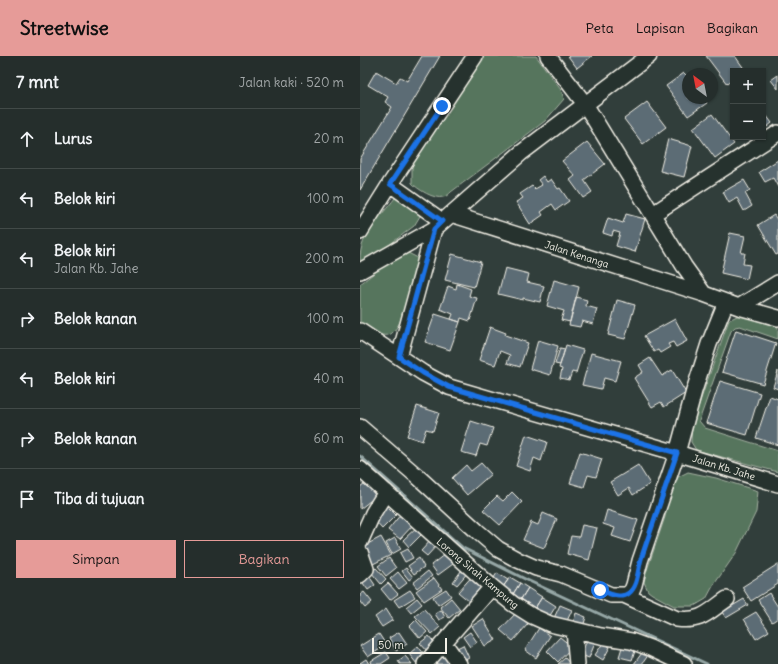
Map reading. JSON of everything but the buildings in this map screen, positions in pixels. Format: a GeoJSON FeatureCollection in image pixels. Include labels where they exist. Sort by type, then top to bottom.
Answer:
{"type":"FeatureCollection","features":[{"type":"Feature","properties":{"kind":"street"},"geometry":{"type":"LineString","coordinates":[[360,232],[475,56]]}},
{"type":"Feature","properties":{"kind":"street"},"geometry":{"type":"LineString","coordinates":[[548,56],[585,104],[684,266],[704,294]]}},
{"type":"Feature","properties":{"kind":"street"},"geometry":{"type":"LineString","coordinates":[[360,271],[442,222],[521,153],[649,56]]}},
{"type":"Feature","properties":{"kind":"street"},"geometry":{"type":"LineString","coordinates":[[653,214],[778,134]]}},
{"type":"Feature","properties":{"kind":"street","name":"Jalan Kenanga"},"geometry":{"type":"LineString","coordinates":[[390,184],[442,222],[704,294],[732,305],[778,318]]}},
{"type":"Feature","properties":{"kind":"street"},"geometry":{"type":"LineString","coordinates":[[399,357],[442,222]]}},
{"type":"Feature","properties":{"kind":"street"},"geometry":{"type":"LineString","coordinates":[[624,595],[630,592],[634,585],[640,561],[677,453],[709,344],[732,305],[778,283]]}},
{"type":"Feature","properties":{"kind":"street","name":"Jalan Kb. Jahe"},"geometry":{"type":"LineString","coordinates":[[363,337],[449,387],[778,484]]}},
{"type":"Feature","properties":{"kind":"street"},"geometry":{"type":"LineString","coordinates":[[360,427],[498,549],[518,560],[536,568],[561,574],[611,595],[624,595],[678,619],[695,620],[726,599]]}},
{"type":"Feature","properties":{"kind":"street","name":"Lorong Sirah Kampung"},"geometry":{"type":"LineString","coordinates":[[360,469],[492,587],[513,604],[532,616],[550,624],[601,636],[631,641],[684,664]]}},
{"type":"Feature","properties":{"kind":"street"},"geometry":{"type":"LineString","coordinates":[[360,542],[373,513],[386,492]]}},
{"type":"Feature","properties":{"kind":"street"},"geometry":{"type":"LineString","coordinates":[[360,552],[366,569],[360,575]]}},
{"type":"Feature","properties":{"kind":"street"},"geometry":{"type":"LineString","coordinates":[[425,664],[492,587]]}},
{"type":"Feature","properties":{"kind":"street"},"geometry":{"type":"LineString","coordinates":[[574,630],[578,664]]}},
{"type":"Feature","properties":{"kind":"street"},"geometry":{"type":"LineString","coordinates":[[444,643],[459,664]]}},
{"type":"Feature","properties":{"kind":"green space"},"geometry":{"type":"Polygon","coordinates":[[[482,56],[536,56],[561,90],[564,99],[545,121],[447,195],[440,198],[435,197],[422,191],[412,183],[412,165],[482,56]]]}},
{"type":"Feature","properties":{"kind":"green space"},"geometry":{"type":"Polygon","coordinates":[[[395,198],[413,208],[420,216],[414,226],[381,251],[364,261],[360,260],[361,250],[367,234],[395,198]]]}},
{"type":"Feature","properties":{"kind":"green space"},"geometry":{"type":"Polygon","coordinates":[[[408,253],[416,257],[418,261],[400,322],[395,331],[389,335],[380,335],[360,324],[360,284],[390,261],[408,253]]]}},
{"type":"Feature","properties":{"kind":"green space"},"geometry":{"type":"Polygon","coordinates":[[[737,316],[749,316],[778,325],[778,339],[740,326],[735,327],[731,331],[699,421],[705,428],[778,451],[778,472],[696,450],[691,442],[692,424],[729,320],[737,316]]]}},
{"type":"Feature","properties":{"kind":"green space"},"geometry":{"type":"Polygon","coordinates":[[[688,472],[716,478],[758,491],[756,512],[736,553],[713,586],[706,599],[694,606],[674,606],[648,591],[644,582],[665,517],[667,504],[672,489],[678,477],[688,472]]]}},
{"type":"Feature","properties":{"kind":"waterway"},"geometry":{"type":"LineString","coordinates":[[360,456],[463,548],[527,580],[707,664]]}},
{"type":"Feature","properties":{"kind":"route"},"geometry":{"type":"LineString","coordinates":[[442,106],[390,184],[442,221],[434,229],[399,357],[423,373],[449,387],[677,453],[640,561],[632,590],[627,595],[617,596],[600,590]]}}]}
